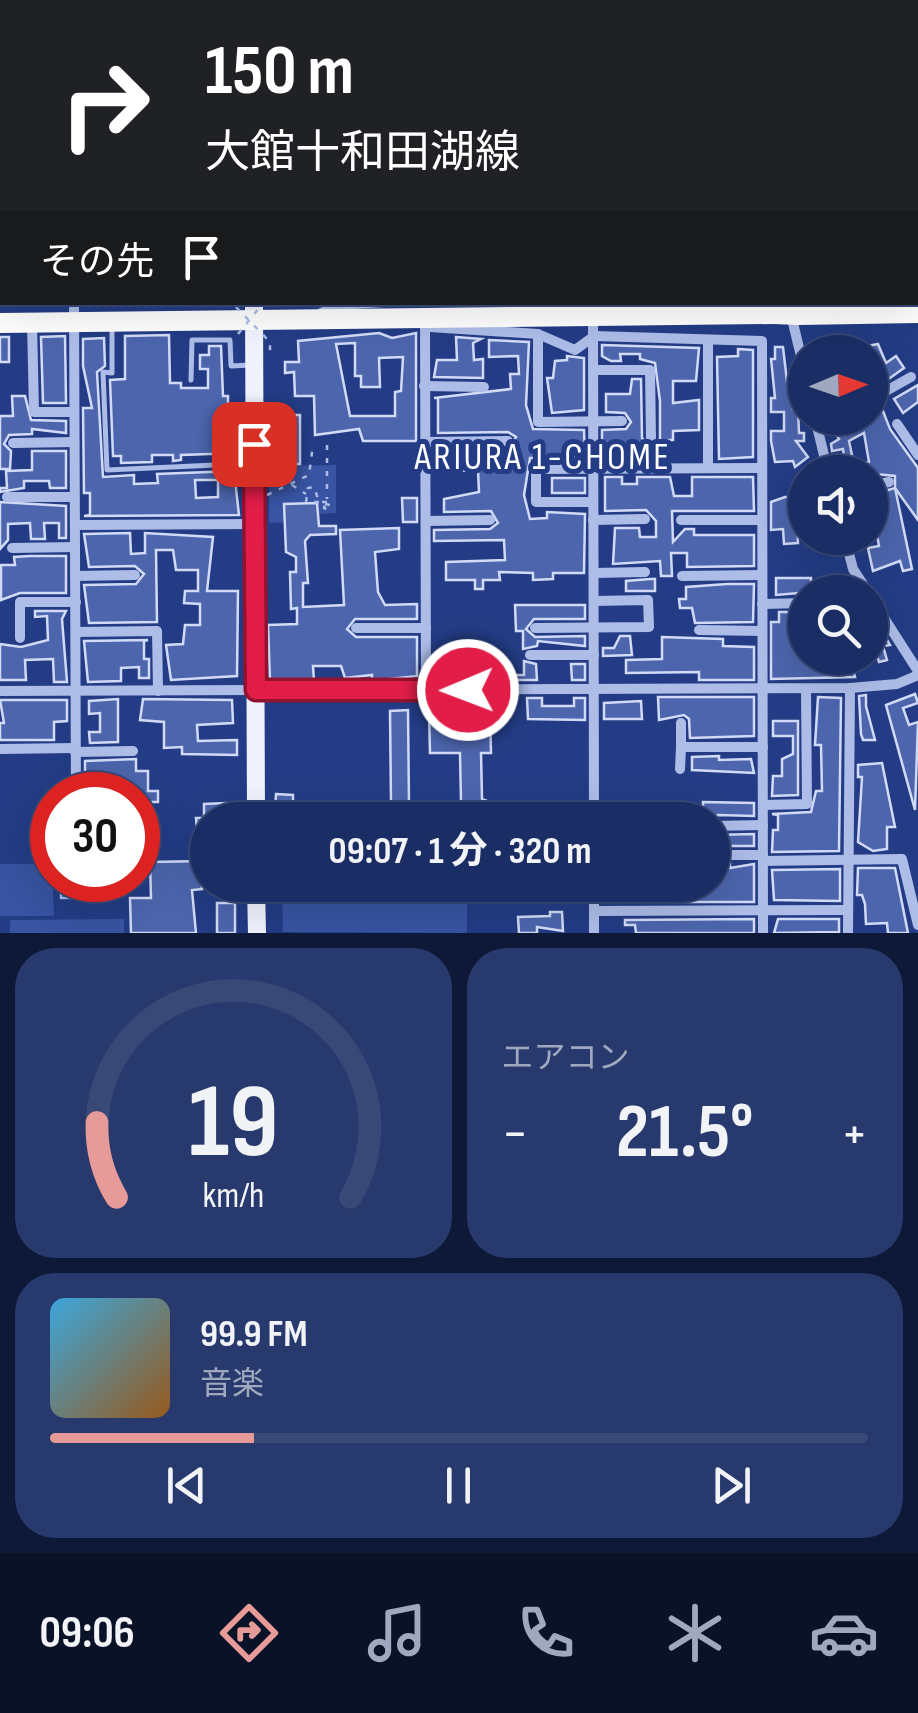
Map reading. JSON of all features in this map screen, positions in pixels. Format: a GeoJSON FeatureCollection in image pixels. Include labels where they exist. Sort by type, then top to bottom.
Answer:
{"type":"FeatureCollection","features":[{"type":"Feature","properties":{"kind":"highway"},"geometry":{"type":"LineString","coordinates":[[0,323],[74,324],[249,315],[425,323],[787,310],[918,313]]}},
{"type":"Feature","properties":{"kind":"main road"},"geometry":{"type":"LineString","coordinates":[[249,315],[262,360],[254,524],[256,802]]}},
{"type":"Feature","properties":{"kind":"main road"},"geometry":{"type":"LineString","coordinates":[[256,902],[256,933]]}},
{"type":"Feature","properties":{"kind":"street"},"geometry":{"type":"LineString","coordinates":[[74,305],[75,772]]}},
{"type":"Feature","properties":{"kind":"street"},"geometry":{"type":"LineString","coordinates":[[306,320],[337,305]]}},
{"type":"Feature","properties":{"kind":"street"},"geometry":{"type":"LineString","coordinates":[[787,310],[794,335]]}},
{"type":"Feature","properties":{"kind":"street"},"geometry":{"type":"LineString","coordinates":[[32,323],[34,412],[74,412]]}},
{"type":"Feature","properties":{"kind":"street"},"geometry":{"type":"LineString","coordinates":[[426,690],[425,323],[538,334],[575,350],[593,332],[762,341],[763,933]]}},
{"type":"Feature","properties":{"kind":"street"},"geometry":{"type":"LineString","coordinates":[[593,332],[594,802]]}},
{"type":"Feature","properties":{"kind":"street"},"geometry":{"type":"LineString","coordinates":[[538,334],[538,422],[622,421]]}},
{"type":"Feature","properties":{"kind":"street"},"geometry":{"type":"LineString","coordinates":[[708,340],[708,468]]}},
{"type":"Feature","properties":{"kind":"street"},"geometry":{"type":"LineString","coordinates":[[594,370],[650,370],[651,438]]}},
{"type":"Feature","properties":{"kind":"street"},"geometry":{"type":"LineString","coordinates":[[888,390],[911,378]]}},
{"type":"Feature","properties":{"kind":"street"},"geometry":{"type":"LineString","coordinates":[[424,386],[484,387]]}},
{"type":"Feature","properties":{"kind":"street"},"geometry":{"type":"LineString","coordinates":[[896,424],[918,455]]}},
{"type":"Feature","properties":{"kind":"street"},"geometry":{"type":"LineString","coordinates":[[425,442],[508,441]]}},
{"type":"Feature","properties":{"kind":"street"},"geometry":{"type":"LineString","coordinates":[[13,443],[74,442]]}},
{"type":"Feature","properties":{"kind":"street"},"geometry":{"type":"LineString","coordinates":[[593,502],[536,502],[536,469],[761,468]]}},
{"type":"Feature","properties":{"kind":"street"},"geometry":{"type":"LineString","coordinates":[[7,497],[74,497]]}},
{"type":"Feature","properties":{"kind":"street"},"geometry":{"type":"LineString","coordinates":[[593,520],[646,519]]}},
{"type":"Feature","properties":{"kind":"street"},"geometry":{"type":"LineString","coordinates":[[426,521],[490,520]]}},
{"type":"Feature","properties":{"kind":"street"},"geometry":{"type":"LineString","coordinates":[[681,520],[762,520]]}},
{"type":"Feature","properties":{"kind":"street"},"geometry":{"type":"LineString","coordinates":[[74,524],[254,524]]}},
{"type":"Feature","properties":{"kind":"street"},"geometry":{"type":"LineString","coordinates":[[12,548],[75,546]]}},
{"type":"Feature","properties":{"kind":"street"},"geometry":{"type":"LineString","coordinates":[[594,573],[646,572]]}},
{"type":"Feature","properties":{"kind":"street"},"geometry":{"type":"LineString","coordinates":[[75,576],[135,575]]}},
{"type":"Feature","properties":{"kind":"street"},"geometry":{"type":"LineString","coordinates":[[682,576],[762,575]]}},
{"type":"Feature","properties":{"kind":"street"},"geometry":{"type":"LineString","coordinates":[[535,628],[649,627],[648,600],[594,601]]}},
{"type":"Feature","properties":{"kind":"street"},"geometry":{"type":"LineString","coordinates":[[20,638],[20,602],[76,602]]}},
{"type":"Feature","properties":{"kind":"street"},"geometry":{"type":"LineString","coordinates":[[762,604],[788,603]]}},
{"type":"Feature","properties":{"kind":"street"},"geometry":{"type":"LineString","coordinates":[[0,691],[850,688],[897,684],[918,673],[888,625]]}},
{"type":"Feature","properties":{"kind":"street"},"geometry":{"type":"LineString","coordinates":[[356,628],[426,628]]}},
{"type":"Feature","properties":{"kind":"street"},"geometry":{"type":"LineString","coordinates":[[699,630],[762,630]]}},
{"type":"Feature","properties":{"kind":"street"},"geometry":{"type":"LineString","coordinates":[[76,632],[157,631],[158,691]]}},
{"type":"Feature","properties":{"kind":"street"},"geometry":{"type":"LineString","coordinates":[[530,656],[594,655]]}},
{"type":"Feature","properties":{"kind":"street"},"geometry":{"type":"LineString","coordinates":[[763,805],[806,804],[806,688]]}},
{"type":"Feature","properties":{"kind":"street"},"geometry":{"type":"LineString","coordinates":[[848,933],[850,688]]}},
{"type":"Feature","properties":{"kind":"street"},"geometry":{"type":"LineString","coordinates":[[680,769],[681,723]]}},
{"type":"Feature","properties":{"kind":"street"},"geometry":{"type":"LineString","coordinates":[[681,746],[763,747]]}},
{"type":"Feature","properties":{"kind":"street"},"geometry":{"type":"LineString","coordinates":[[0,749],[132,751]]}},
{"type":"Feature","properties":{"kind":"street"},"geometry":{"type":"LineString","coordinates":[[730,826],[763,825]]}},
{"type":"Feature","properties":{"kind":"street"},"geometry":{"type":"LineString","coordinates":[[730,856],[902,859],[918,926]]}},
{"type":"Feature","properties":{"kind":"street"},"geometry":{"type":"LineString","coordinates":[[594,902],[594,933]]}},
{"type":"Feature","properties":{"kind":"street"},"geometry":{"type":"LineString","coordinates":[[594,911],[848,910]]}},
{"type":"Feature","properties":{"kind":"lane"},"geometry":{"type":"LineString","coordinates":[[112,322],[112,372],[104,372],[106,470],[237,464]]}},
{"type":"Feature","properties":{"kind":"lane"},"geometry":{"type":"LineString","coordinates":[[191,380],[192,340],[230,340],[231,366],[262,360]]}},
{"type":"Feature","properties":{"kind":"path"},"geometry":{"type":"LineString","coordinates":[[249,315],[270,342],[262,360]]}},
{"type":"Feature","properties":{"kind":"path"},"geometry":{"type":"LineString","coordinates":[[327,445],[327,480],[327,502],[306,502],[306,494],[327,480]]}},
{"type":"Feature","properties":{"kind":"path"},"geometry":{"type":"LineString","coordinates":[[265,496],[309,475],[313,446]]}},
{"type":"Feature","properties":{"kind":"path"},"geometry":{"type":"LineString","coordinates":[[291,484],[306,494]]}},
{"type":"Feature","properties":{"kind":"path"},"geometry":{"type":"LineString","coordinates":[[314,487],[319,502]]}},
{"type":"Feature","properties":{"kind":"shaded area"},"geometry":{"type":"Polygon","coordinates":[[[336,465],[336,513],[319,514],[319,521],[269,523],[269,466],[336,465]]]}},
{"type":"Feature","properties":{"kind":"shaded area"},"geometry":{"type":"Polygon","coordinates":[[[0,864],[30,864],[30,902],[53,902],[54,916],[0,916],[0,864]]]}},
{"type":"Feature","properties":{"kind":"shaded area"},"geometry":{"type":"Polygon","coordinates":[[[282,902],[467,902],[467,933],[283,932],[282,902]]]}},
{"type":"Feature","properties":{"kind":"shaded area"},"geometry":{"type":"Polygon","coordinates":[[[124,919],[124,933],[10,933],[10,920],[124,919]]]}},
{"type":"Feature","properties":{"kind":"building"},"geometry":{"type":"Polygon","coordinates":[[[379,333],[392,338],[416,333],[416,441],[363,441],[359,429],[315,435],[314,396],[295,396],[294,372],[285,373],[285,362],[299,362],[298,341],[379,333]],[[355,343],[336,344],[350,416],[395,416],[395,392],[401,391],[403,357],[379,358],[380,387],[361,387],[361,376],[355,376],[355,343]]]}},
{"type":"Feature","properties":{"kind":"building"},"geometry":{"type":"Polygon","coordinates":[[[169,335],[170,383],[181,383],[181,388],[208,388],[208,369],[200,369],[200,355],[209,355],[209,346],[221,346],[223,396],[228,396],[228,411],[238,411],[239,453],[181,455],[181,460],[173,461],[173,455],[152,455],[152,462],[121,463],[121,456],[113,456],[110,380],[125,379],[125,336],[169,335]]]}},
{"type":"Feature","properties":{"kind":"building"},"geometry":{"type":"Polygon","coordinates":[[[65,336],[66,403],[43,403],[41,337],[65,336]]]}},
{"type":"Feature","properties":{"kind":"building"},"geometry":{"type":"Polygon","coordinates":[[[0,337],[9,337],[9,362],[0,362],[0,337]]]}},
{"type":"Feature","properties":{"kind":"building"},"geometry":{"type":"Polygon","coordinates":[[[456,337],[481,339],[473,343],[474,360],[483,359],[483,378],[434,377],[437,360],[457,360],[456,337]]]}},
{"type":"Feature","properties":{"kind":"building"},"geometry":{"type":"Polygon","coordinates":[[[104,338],[105,366],[97,372],[103,477],[134,475],[134,484],[158,483],[157,474],[234,471],[239,515],[84,516],[90,515],[90,493],[84,493],[83,408],[92,408],[83,366],[83,339],[104,338]],[[195,480],[196,498],[218,497],[218,480],[195,480]]]}},
{"type":"Feature","properties":{"kind":"building"},"geometry":{"type":"Polygon","coordinates":[[[489,340],[529,342],[526,405],[533,429],[584,430],[585,458],[530,458],[524,495],[530,519],[547,518],[547,512],[585,514],[584,573],[553,573],[553,579],[533,580],[533,573],[499,572],[500,580],[483,580],[483,589],[475,589],[475,580],[446,580],[446,562],[505,560],[504,540],[434,541],[434,530],[490,529],[498,523],[491,511],[444,512],[444,499],[479,492],[478,471],[443,470],[441,451],[509,450],[516,437],[508,432],[438,433],[438,398],[434,398],[511,389],[510,374],[519,374],[518,356],[489,357],[489,340]]]}},
{"type":"Feature","properties":{"kind":"building"},"geometry":{"type":"Polygon","coordinates":[[[602,345],[699,348],[696,381],[673,381],[673,403],[699,400],[699,430],[673,431],[673,440],[668,440],[668,460],[602,459],[602,430],[626,429],[631,422],[625,413],[606,412],[606,394],[630,394],[632,379],[641,379],[642,438],[650,447],[660,439],[660,401],[655,363],[640,359],[640,354],[620,354],[621,361],[611,361],[602,356],[602,345]]]}},
{"type":"Feature","properties":{"kind":"building"},"geometry":{"type":"Polygon","coordinates":[[[775,347],[783,347],[788,435],[804,435],[804,441],[796,441],[806,455],[788,455],[788,461],[775,462],[771,441],[771,431],[784,431],[784,412],[771,412],[771,398],[775,398],[771,359],[775,359],[775,347]]]}},
{"type":"Feature","properties":{"kind":"building"},"geometry":{"type":"Polygon","coordinates":[[[738,349],[753,350],[753,457],[719,459],[717,357],[738,356],[738,349]]]}},
{"type":"Feature","properties":{"kind":"building"},"geometry":{"type":"Polygon","coordinates":[[[567,356],[584,358],[584,410],[552,413],[547,378],[553,378],[555,361],[567,360],[567,356]]]}},
{"type":"Feature","properties":{"kind":"building"},"geometry":{"type":"Polygon","coordinates":[[[896,356],[904,368],[888,379],[888,362],[896,356]]]}},
{"type":"Feature","properties":{"kind":"building"},"geometry":{"type":"Polygon","coordinates":[[[918,385],[918,402],[903,413],[894,399],[918,385]]]}},
{"type":"Feature","properties":{"kind":"building"},"geometry":{"type":"Polygon","coordinates":[[[12,396],[25,396],[31,420],[66,421],[66,433],[32,429],[32,434],[9,435],[4,444],[11,451],[10,469],[0,469],[0,416],[13,416],[12,396]]]}},
{"type":"Feature","properties":{"kind":"building"},"geometry":{"type":"Polygon","coordinates":[[[283,415],[300,415],[300,464],[284,464],[283,415]]]}},
{"type":"Feature","properties":{"kind":"building"},"geometry":{"type":"Polygon","coordinates":[[[888,424],[918,468],[918,520],[895,488],[895,476],[888,475],[888,455],[868,455],[864,435],[888,435],[888,424]]]}},
{"type":"Feature","properties":{"kind":"building"},"geometry":{"type":"Polygon","coordinates":[[[836,435],[860,435],[849,441],[852,455],[844,455],[843,449],[832,451],[831,444],[839,439],[836,435]]]}},
{"type":"Feature","properties":{"kind":"building"},"geometry":{"type":"Polygon","coordinates":[[[32,451],[66,451],[66,488],[50,488],[49,481],[24,481],[24,488],[0,492],[0,488],[7,488],[6,471],[32,470],[32,451]]]}},
{"type":"Feature","properties":{"kind":"building"},"geometry":{"type":"Polygon","coordinates":[[[605,477],[622,477],[622,484],[637,484],[637,477],[670,477],[674,496],[692,496],[692,477],[753,477],[754,511],[672,511],[673,542],[685,529],[694,529],[694,535],[754,535],[754,566],[687,567],[687,553],[671,553],[672,576],[661,576],[660,561],[613,564],[615,528],[639,528],[640,537],[656,537],[656,521],[646,510],[605,511],[605,477]]]}},
{"type":"Feature","properties":{"kind":"building"},"geometry":{"type":"Polygon","coordinates":[[[552,478],[585,478],[585,493],[552,493],[552,478]]]}},
{"type":"Feature","properties":{"kind":"building"},"geometry":{"type":"Polygon","coordinates":[[[895,488],[912,569],[903,571],[900,561],[873,571],[870,555],[888,555],[888,490],[895,488]]]}},
{"type":"Feature","properties":{"kind":"building"},"geometry":{"type":"Polygon","coordinates":[[[788,497],[788,544],[784,544],[783,529],[771,530],[771,502],[788,497]]]}},
{"type":"Feature","properties":{"kind":"building"},"geometry":{"type":"Polygon","coordinates":[[[402,498],[417,498],[417,522],[403,522],[402,498]]]}},
{"type":"Feature","properties":{"kind":"building"},"geometry":{"type":"Polygon","coordinates":[[[0,502],[66,506],[66,538],[59,538],[59,523],[44,523],[45,539],[31,539],[30,523],[8,524],[8,540],[0,549],[0,502]]]}},
{"type":"Feature","properties":{"kind":"building"},"geometry":{"type":"Polygon","coordinates":[[[317,503],[319,526],[336,526],[336,534],[310,535],[305,541],[308,583],[303,583],[303,607],[344,605],[340,530],[399,528],[399,549],[375,552],[378,592],[385,605],[417,604],[417,619],[355,619],[347,629],[356,637],[417,637],[417,676],[372,681],[372,675],[345,678],[341,666],[313,666],[314,681],[270,681],[268,625],[297,624],[297,608],[291,609],[290,572],[296,572],[296,557],[286,552],[284,504],[317,503]]]}},
{"type":"Feature","properties":{"kind":"building"},"geometry":{"type":"Polygon","coordinates":[[[130,533],[131,554],[145,553],[145,533],[213,537],[207,591],[238,591],[237,676],[171,680],[166,645],[183,644],[185,625],[200,625],[200,604],[184,603],[185,591],[198,591],[198,570],[176,570],[173,550],[156,550],[157,622],[89,623],[84,585],[136,584],[144,574],[135,566],[89,567],[84,534],[130,533]]]}},
{"type":"Feature","properties":{"kind":"building"},"geometry":{"type":"Polygon","coordinates":[[[66,556],[66,593],[20,593],[1,600],[1,565],[15,565],[14,557],[66,556]]]}},
{"type":"Feature","properties":{"kind":"building"},"geometry":{"type":"Polygon","coordinates":[[[776,578],[788,578],[788,594],[776,595],[776,578]]]}},
{"type":"Feature","properties":{"kind":"building"},"geometry":{"type":"Polygon","coordinates":[[[655,579],[655,591],[626,591],[626,581],[655,579]]]}},
{"type":"Feature","properties":{"kind":"building"},"geometry":{"type":"Polygon","coordinates":[[[754,584],[753,622],[695,623],[692,608],[680,608],[679,599],[686,599],[686,587],[754,584]]]}},
{"type":"Feature","properties":{"kind":"building"},"geometry":{"type":"Polygon","coordinates":[[[515,605],[585,605],[585,619],[534,619],[526,629],[535,637],[585,636],[585,646],[538,641],[537,646],[523,649],[523,631],[516,631],[515,605]]]}},
{"type":"Feature","properties":{"kind":"building"},"geometry":{"type":"Polygon","coordinates":[[[35,611],[66,611],[62,619],[67,682],[54,682],[53,659],[25,660],[26,680],[0,680],[0,644],[21,647],[48,640],[47,616],[35,617],[35,611]]]}},
{"type":"Feature","properties":{"kind":"building"},"geometry":{"type":"Polygon","coordinates":[[[779,612],[788,612],[788,675],[855,677],[771,679],[771,622],[779,622],[779,612]]]}},
{"type":"Feature","properties":{"kind":"building"},"geometry":{"type":"Polygon","coordinates":[[[620,636],[630,636],[632,655],[603,656],[603,648],[614,648],[620,636]]]}},
{"type":"Feature","properties":{"kind":"building"},"geometry":{"type":"Polygon","coordinates":[[[662,637],[723,639],[723,646],[754,647],[754,680],[699,680],[699,672],[626,673],[626,660],[662,659],[662,637]]]}},
{"type":"Feature","properties":{"kind":"building"},"geometry":{"type":"Polygon","coordinates":[[[148,640],[144,641],[144,659],[149,659],[149,678],[139,678],[139,667],[121,668],[121,681],[88,682],[84,641],[148,640]]]}},
{"type":"Feature","properties":{"kind":"building"},"geometry":{"type":"Polygon","coordinates":[[[524,661],[536,664],[537,680],[511,680],[511,675],[524,675],[524,661]]]}},
{"type":"Feature","properties":{"kind":"building"},"geometry":{"type":"Polygon","coordinates":[[[571,664],[585,664],[585,680],[572,680],[571,664]]]}},
{"type":"Feature","properties":{"kind":"building"},"geometry":{"type":"Polygon","coordinates":[[[915,694],[918,703],[903,708],[909,725],[918,722],[915,810],[886,705],[915,694]]]}},
{"type":"Feature","properties":{"kind":"building"},"geometry":{"type":"Polygon","coordinates":[[[866,695],[875,740],[863,740],[861,734],[859,696],[866,695]]]}},
{"type":"Feature","properties":{"kind":"building"},"geometry":{"type":"Polygon","coordinates":[[[658,697],[754,697],[754,736],[690,738],[689,719],[684,715],[659,720],[658,697]]]}},
{"type":"Feature","properties":{"kind":"building"},"geometry":{"type":"Polygon","coordinates":[[[818,697],[841,698],[839,851],[772,852],[778,815],[772,814],[811,812],[816,791],[822,791],[821,745],[815,745],[818,697]]]}},
{"type":"Feature","properties":{"kind":"building"},"geometry":{"type":"Polygon","coordinates":[[[527,698],[542,698],[542,706],[574,706],[574,698],[585,698],[585,720],[528,719],[527,698]]]}},
{"type":"Feature","properties":{"kind":"building"},"geometry":{"type":"Polygon","coordinates":[[[118,699],[118,742],[90,743],[89,732],[100,732],[100,713],[89,714],[89,701],[118,699]]]}},
{"type":"Feature","properties":{"kind":"building"},"geometry":{"type":"Polygon","coordinates":[[[143,699],[232,700],[233,723],[197,725],[198,741],[237,740],[237,755],[182,754],[182,747],[164,748],[164,722],[140,720],[143,699]]]}},
{"type":"Feature","properties":{"kind":"building"},"geometry":{"type":"Polygon","coordinates":[[[0,700],[67,700],[67,721],[54,722],[54,740],[0,740],[0,723],[4,723],[0,700]]]}},
{"type":"Feature","properties":{"kind":"building"},"geometry":{"type":"Polygon","coordinates":[[[641,701],[642,719],[604,719],[604,703],[641,701]]]}},
{"type":"Feature","properties":{"kind":"building"},"geometry":{"type":"Polygon","coordinates":[[[408,710],[409,802],[391,802],[390,711],[408,710]]]}},
{"type":"Feature","properties":{"kind":"building"},"geometry":{"type":"Polygon","coordinates":[[[490,711],[491,753],[481,753],[482,799],[490,802],[461,802],[460,753],[430,753],[429,712],[490,711]]]}},
{"type":"Feature","properties":{"kind":"building"},"geometry":{"type":"Polygon","coordinates":[[[773,721],[798,721],[798,795],[772,796],[773,776],[782,776],[782,759],[793,754],[793,736],[773,736],[773,721]]]}},
{"type":"Feature","properties":{"kind":"building"},"geometry":{"type":"Polygon","coordinates":[[[719,756],[719,760],[751,759],[754,773],[692,770],[692,757],[719,756]]]}},
{"type":"Feature","properties":{"kind":"building"},"geometry":{"type":"Polygon","coordinates":[[[136,759],[136,771],[148,772],[85,772],[85,761],[136,759]]]}},
{"type":"Feature","properties":{"kind":"building"},"geometry":{"type":"Polygon","coordinates":[[[882,763],[895,827],[887,827],[887,849],[873,851],[858,842],[862,777],[858,777],[858,765],[882,763]]]}},
{"type":"Feature","properties":{"kind":"building"},"geometry":{"type":"Polygon","coordinates":[[[276,794],[293,795],[293,802],[276,802],[276,794]]]}},
{"type":"Feature","properties":{"kind":"building"},"geometry":{"type":"Polygon","coordinates":[[[730,803],[754,803],[754,816],[730,815],[730,803]]]}},
{"type":"Feature","properties":{"kind":"building"},"geometry":{"type":"Polygon","coordinates":[[[754,834],[754,846],[730,846],[730,835],[754,834]]]}},
{"type":"Feature","properties":{"kind":"building"},"geometry":{"type":"Polygon","coordinates":[[[190,861],[190,902],[193,902],[196,933],[131,933],[130,902],[160,902],[160,862],[190,861]]]}},
{"type":"Feature","properties":{"kind":"building"},"geometry":{"type":"Polygon","coordinates":[[[754,864],[754,902],[730,902],[730,868],[754,864]]]}},
{"type":"Feature","properties":{"kind":"building"},"geometry":{"type":"Polygon","coordinates":[[[858,868],[895,868],[908,933],[888,933],[887,923],[866,924],[865,904],[862,895],[857,895],[858,868]]]}},
{"type":"Feature","properties":{"kind":"building"},"geometry":{"type":"Polygon","coordinates":[[[840,869],[840,901],[774,900],[772,870],[840,869]]]}},
{"type":"Feature","properties":{"kind":"building"},"geometry":{"type":"Polygon","coordinates":[[[217,903],[235,903],[235,933],[217,933],[217,903]]]}},
{"type":"Feature","properties":{"kind":"building"},"geometry":{"type":"Polygon","coordinates":[[[550,912],[562,912],[563,931],[537,927],[537,933],[519,933],[518,917],[550,916],[550,912]]]}},
{"type":"Feature","properties":{"kind":"building"},"geometry":{"type":"Polygon","coordinates":[[[754,919],[754,933],[636,933],[635,925],[625,925],[625,920],[754,919]]]}},
{"type":"Feature","properties":{"kind":"building"},"geometry":{"type":"Polygon","coordinates":[[[778,919],[839,919],[839,932],[774,933],[778,919]]]}},
{"type":"Feature","properties":{"kind":"district","name":"ARIURA 1-CHOME"},"geometry":{"type":"Point","coordinates":[543,457]}},
{"type":"Feature","properties":{"kind":"route"},"geometry":{"type":"LineString","coordinates":[[254,444],[256,690],[468,690]]}}]}
